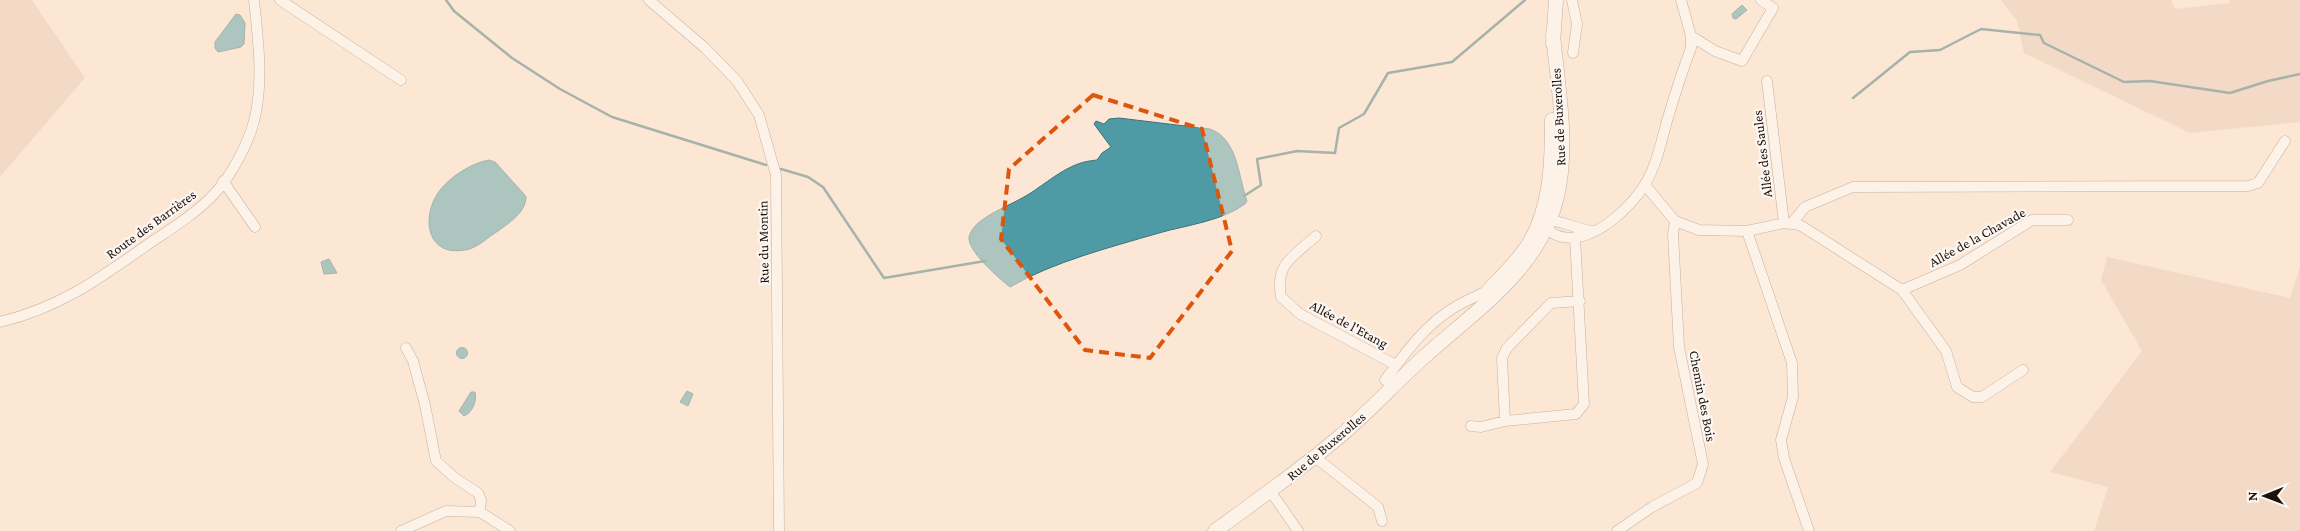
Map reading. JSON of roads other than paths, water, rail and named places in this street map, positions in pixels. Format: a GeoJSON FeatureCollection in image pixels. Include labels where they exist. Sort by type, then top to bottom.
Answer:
{"type":"FeatureCollection","features":[{"type":"Feature","properties":{"kind":"street","name":"Route des Barrières"},"geometry":{"type":"LineString","coordinates":[[0,322],[36,312],[88,287],[186,219],[217,191],[236,161],[254,122],[259,84],[254,0]]}},
{"type":"Feature","properties":{"kind":"street"},"geometry":{"type":"LineString","coordinates":[[280,0],[401,80]]}},
{"type":"Feature","properties":{"kind":"street","name":"Rue du Montin"},"geometry":{"type":"LineString","coordinates":[[649,0],[705,48],[738,81],[759,115],[776,175],[780,531]]}},
{"type":"Feature","properties":{"kind":"street","name":"Rue de Buxerolles"},"geometry":{"type":"LineString","coordinates":[[1215,531],[1271,492],[1315,457],[1424,357],[1510,282],[1528,261],[1557,197],[1562,170],[1562,140],[1553,35],[1556,0]]}},
{"type":"Feature","properties":{"kind":"street"},"geometry":{"type":"LineString","coordinates":[[1572,0],[1577,24],[1573,53]]}},
{"type":"Feature","properties":{"kind":"street"},"geometry":{"type":"LineString","coordinates":[[1592,231],[1573,228],[1555,219],[1545,222],[1553,234],[1575,237],[1592,231],[1618,214],[1644,185],[1656,160],[1690,48],[1691,36],[1682,0]]}},
{"type":"Feature","properties":{"kind":"street"},"geometry":{"type":"LineString","coordinates":[[1691,36],[1715,51],[1742,61],[1773,8],[1761,0]]}},
{"type":"Feature","properties":{"kind":"street","name":"Allée des Saules"},"geometry":{"type":"LineString","coordinates":[[1767,81],[1788,223]]}},
{"type":"Feature","properties":{"kind":"street"},"geometry":{"type":"LineString","coordinates":[[1788,223],[1805,207],[1853,187],[2248,186],[2258,183],[2285,140]]}},
{"type":"Feature","properties":{"kind":"street"},"geometry":{"type":"LineString","coordinates":[[223,181],[255,227]]}},
{"type":"Feature","properties":{"kind":"street"},"geometry":{"type":"LineString","coordinates":[[1644,185],[1675,221],[1699,230],[1747,231],[1788,223],[1800,225],[1902,290],[1946,350],[1957,387],[1973,397],[1982,397],[2023,370]]}},
{"type":"Feature","properties":{"kind":"street","name":"Allée de la Chavade"},"geometry":{"type":"LineString","coordinates":[[1902,290],[1960,265],[2032,220],[2068,220]]}},
{"type":"Feature","properties":{"kind":"street","name":"Chemin des Bois"},"geometry":{"type":"LineString","coordinates":[[1617,531],[1652,508],[1697,483],[1703,464],[1679,347],[1673,234],[1675,221]]}},
{"type":"Feature","properties":{"kind":"street","name":"Rue de Buxerolles"},"geometry":{"type":"LineString","coordinates":[[1424,357],[1487,291],[1527,246],[1545,222]]}},
{"type":"Feature","properties":{"kind":"street"},"geometry":{"type":"LineString","coordinates":[[1747,231],[1792,363],[1793,397],[1781,440],[1784,458],[1809,531]]}},
{"type":"Feature","properties":{"kind":"street","name":"Allée de l'Etang"},"geometry":{"type":"LineString","coordinates":[[1316,236],[1282,267],[1278,282],[1281,297],[1300,314],[1396,365]]}},
{"type":"Feature","properties":{"kind":"street"},"geometry":{"type":"LineString","coordinates":[[1471,426],[1481,427],[1505,421],[1576,414],[1584,404],[1580,300],[1575,237]]}},
{"type":"Feature","properties":{"kind":"street"},"geometry":{"type":"LineString","coordinates":[[1385,380],[1412,343],[1430,325],[1456,307],[1487,291]]}},
{"type":"Feature","properties":{"kind":"street"},"geometry":{"type":"LineString","coordinates":[[1505,421],[1502,358],[1506,348],[1551,303],[1580,300]]}},
{"type":"Feature","properties":{"kind":"street"},"geometry":{"type":"LineString","coordinates":[[1412,343],[1424,357]]}},
{"type":"Feature","properties":{"kind":"street"},"geometry":{"type":"LineString","coordinates":[[406,348],[413,361],[425,405],[436,461],[455,478],[478,493],[481,500],[480,512]]}},
{"type":"Feature","properties":{"kind":"street"},"geometry":{"type":"LineString","coordinates":[[1315,457],[1378,507],[1382,521]]}},
{"type":"Feature","properties":{"kind":"street"},"geometry":{"type":"LineString","coordinates":[[1271,492],[1298,531]]}},
{"type":"Feature","properties":{"kind":"street"},"geometry":{"type":"LineString","coordinates":[[401,531],[446,511],[480,512],[510,531]]}},
{"type":"Feature","properties":{"kind":"water"},"geometry":{"type":"Polygon","coordinates":[[[1742,5],[1747,10],[1736,19],[1733,18],[1732,14],[1742,5]]]}},
{"type":"Feature","properties":{"kind":"water"},"geometry":{"type":"Polygon","coordinates":[[[236,14],[240,15],[245,23],[244,44],[241,47],[218,52],[215,48],[215,42],[236,14]]]}},
{"type":"Feature","properties":{"kind":"water"},"geometry":{"type":"Polygon","coordinates":[[[1119,118],[1210,129],[1219,134],[1226,141],[1236,159],[1247,201],[1236,210],[1215,219],[1159,233],[1083,256],[1045,270],[1010,287],[978,257],[970,243],[970,233],[977,224],[988,216],[1024,197],[1066,169],[1097,160],[1102,153],[1111,147],[1094,124],[1096,121],[1104,124],[1109,119],[1119,118]]]}},
{"type":"Feature","properties":{"kind":"water"},"geometry":{"type":"Polygon","coordinates":[[[489,160],[495,162],[526,197],[523,208],[512,221],[469,249],[452,251],[442,248],[435,242],[429,224],[430,213],[438,193],[442,187],[460,172],[475,164],[489,160]]]}},
{"type":"Feature","properties":{"kind":"water"},"geometry":{"type":"Polygon","coordinates":[[[329,259],[337,273],[324,274],[321,262],[329,259]]]}},
{"type":"Feature","properties":{"kind":"water"},"geometry":{"type":"Polygon","coordinates":[[[460,348],[464,348],[467,353],[466,357],[460,358],[457,355],[457,351],[460,348]]]}},
{"type":"Feature","properties":{"kind":"water"},"geometry":{"type":"Polygon","coordinates":[[[687,391],[693,394],[688,406],[680,402],[687,391]]]}},
{"type":"Feature","properties":{"kind":"water"},"geometry":{"type":"Polygon","coordinates":[[[471,392],[475,392],[475,402],[470,412],[464,416],[459,411],[471,392]]]}},
{"type":"Feature","properties":{"kind":"waterway"},"geometry":{"type":"LineString","coordinates":[[446,0],[454,11],[512,58],[560,89],[612,117],[766,165]]}},
{"type":"Feature","properties":{"kind":"waterway"},"geometry":{"type":"LineString","coordinates":[[1244,196],[1261,185],[1257,159],[1297,151],[1335,153],[1339,128],[1364,114],[1388,73],[1452,62],[1525,0]]}},
{"type":"Feature","properties":{"kind":"waterway"},"geometry":{"type":"LineString","coordinates":[[1853,98],[1910,52],[1940,50],[1981,29],[2040,35],[2044,43],[2124,82],[2150,81],[2230,93],[2268,81],[2300,74]]}},
{"type":"Feature","properties":{"kind":"waterway"},"geometry":{"type":"LineString","coordinates":[[781,169],[808,177],[823,187],[884,278],[985,261]]}}]}
